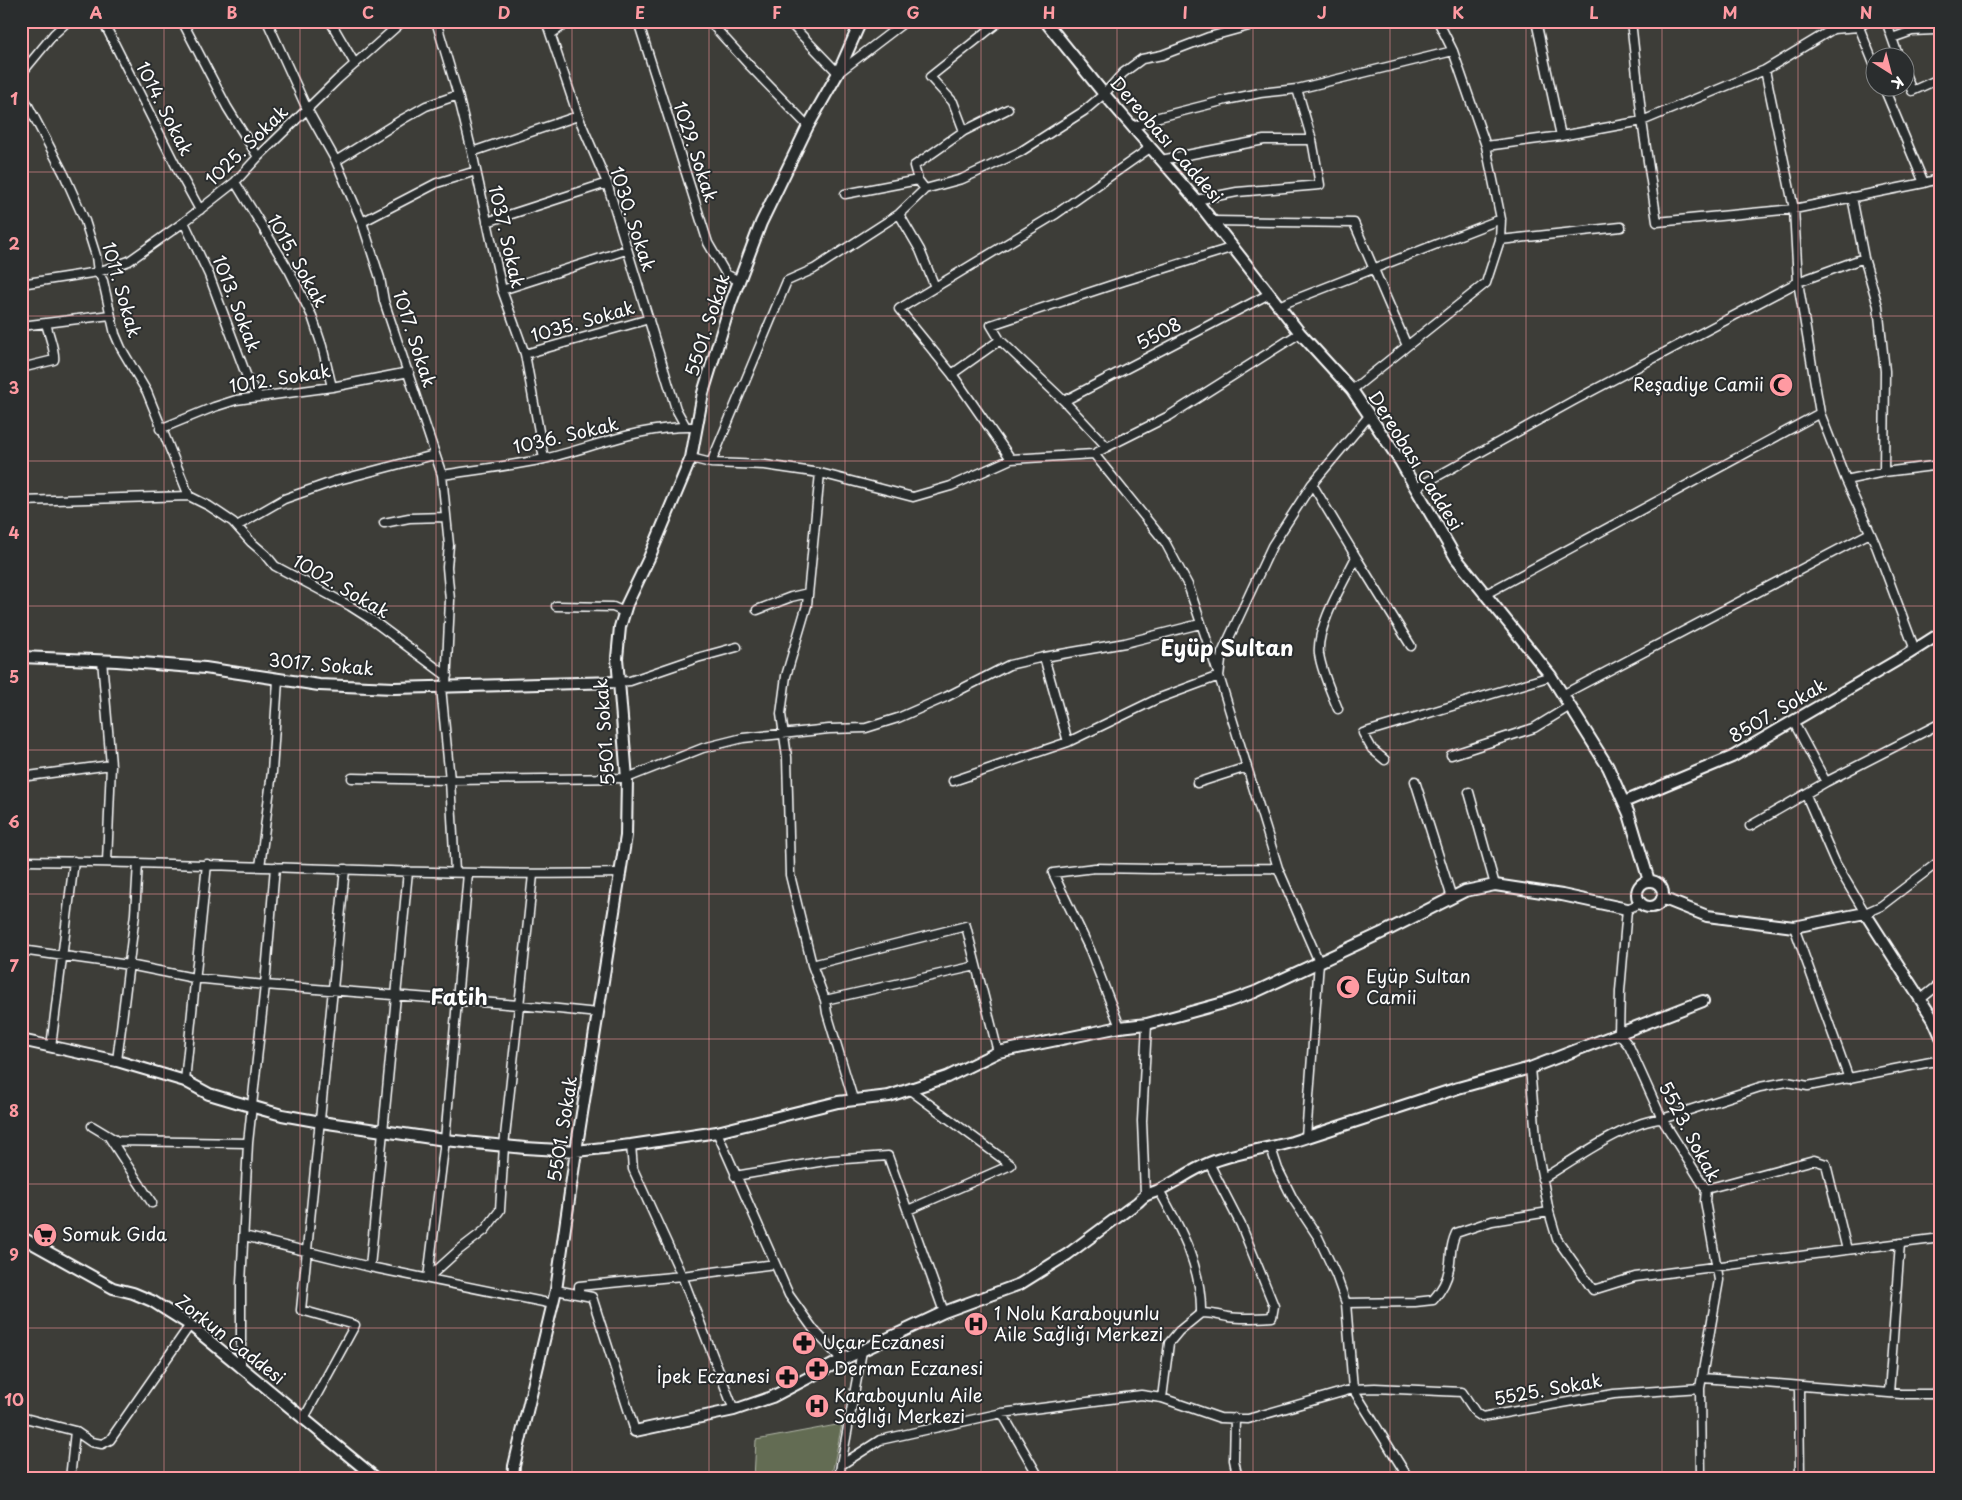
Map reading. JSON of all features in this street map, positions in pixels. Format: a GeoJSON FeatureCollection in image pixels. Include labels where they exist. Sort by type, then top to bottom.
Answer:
{"type":"FeatureCollection","features":[{"type":"Feature","properties":{"kind":"street"},"geometry":{"type":"LineString","coordinates":[[21,74],[54,34],[68,21]]}},
{"type":"Feature","properties":{"kind":"street","name":"1014. Sokak"},"geometry":{"type":"LineString","coordinates":[[103,21],[200,210]]}},
{"type":"Feature","properties":{"kind":"street"},"geometry":{"type":"LineString","coordinates":[[182,21],[227,107],[258,157]]}},
{"type":"Feature","properties":{"kind":"street","name":"1017. Sokak"},"geometry":{"type":"LineString","coordinates":[[267,21],[307,109],[336,161],[362,222],[380,278],[384,301],[442,475],[449,545],[447,567],[450,600],[445,683],[455,872]]}},
{"type":"Feature","properties":{"kind":"street"},"geometry":{"type":"LineString","coordinates":[[330,21],[355,64]]}},
{"type":"Feature","properties":{"kind":"street","name":"1025. Sokak"},"geometry":{"type":"LineString","coordinates":[[21,284],[98,272],[129,261],[184,222],[235,182],[307,109],[403,21]]}},
{"type":"Feature","properties":{"kind":"street","name":"1037. Sokak"},"geometry":{"type":"LineString","coordinates":[[436,21],[458,95],[472,152],[502,290],[524,354],[544,459]]}},
{"type":"Feature","properties":{"kind":"street","name":"1030. Sokak"},"geometry":{"type":"LineString","coordinates":[[546,21],[578,116],[607,183],[676,409],[691,427]]}},
{"type":"Feature","properties":{"kind":"street"},"geometry":{"type":"LineString","coordinates":[[551,34],[570,21]]}},
{"type":"Feature","properties":{"kind":"street","name":"1029. Sokak"},"geometry":{"type":"LineString","coordinates":[[638,21],[708,242],[726,274],[739,281]]}},
{"type":"Feature","properties":{"kind":"street"},"geometry":{"type":"LineString","coordinates":[[709,21],[808,126]]}},
{"type":"Feature","properties":{"kind":"street"},"geometry":{"type":"LineString","coordinates":[[788,21],[838,73],[906,21]]}},
{"type":"Feature","properties":{"kind":"street","name":"5501. Sokak"},"geometry":{"type":"LineString","coordinates":[[513,1479],[514,1466],[556,1290],[576,1150],[626,836],[627,778],[618,682],[617,641],[624,612],[691,458],[691,427],[739,281],[761,223],[808,126],[838,73],[860,21]]}},
{"type":"Feature","properties":{"kind":"street"},"geometry":{"type":"LineString","coordinates":[[964,132],[953,102],[930,77],[1000,21]]}},
{"type":"Feature","properties":{"kind":"street","name":"Dereobası Caddesi"},"geometry":{"type":"LineString","coordinates":[[1044,21],[1132,127],[1196,200],[1300,333],[1352,390],[1400,461],[1456,558],[1564,694],[1608,767],[1624,802],[1649,881]]}},
{"type":"Feature","properties":{"kind":"street"},"geometry":{"type":"LineString","coordinates":[[711,462],[787,281],[814,269],[899,214],[925,189],[962,178],[1020,152],[1084,111],[1104,94],[1123,73],[1142,59],[1162,55],[1208,37],[1274,21]]}},
{"type":"Feature","properties":{"kind":"street"},"geometry":{"type":"LineString","coordinates":[[1352,390],[1486,283],[1500,240],[1501,219],[1486,146],[1453,51],[1438,21]]}},
{"type":"Feature","properties":{"kind":"street"},"geometry":{"type":"LineString","coordinates":[[1536,21],[1561,136]]}},
{"type":"Feature","properties":{"kind":"street"},"geometry":{"type":"LineString","coordinates":[[1631,21],[1642,121],[1657,222],[1794,209],[1941,178]]}},
{"type":"Feature","properties":{"kind":"street"},"geometry":{"type":"LineString","coordinates":[[1486,146],[1561,136],[1642,121],[1765,70],[1833,28],[1859,27],[1868,21]]}},
{"type":"Feature","properties":{"kind":"street"},"geometry":{"type":"LineString","coordinates":[[1886,21],[1896,48]]}},
{"type":"Feature","properties":{"kind":"street"},"geometry":{"type":"LineString","coordinates":[[1892,38],[1912,31],[1934,30],[1941,25]]}},
{"type":"Feature","properties":{"kind":"street"},"geometry":{"type":"LineString","coordinates":[[1859,27],[1868,48]]}},
{"type":"Feature","properties":{"kind":"street"},"geometry":{"type":"LineString","coordinates":[[1132,127],[1159,117],[1226,100],[1260,93],[1297,89],[1453,51]]}},
{"type":"Feature","properties":{"kind":"street"},"geometry":{"type":"LineString","coordinates":[[1765,70],[1794,209],[1798,282],[1820,413],[1916,650]]}},
{"type":"Feature","properties":{"kind":"street"},"geometry":{"type":"LineString","coordinates":[[1914,90],[1941,78]]}},
{"type":"Feature","properties":{"kind":"street"},"geometry":{"type":"LineString","coordinates":[[1196,200],[1237,192],[1320,185],[1312,140],[1297,89]]}},
{"type":"Feature","properties":{"kind":"street","name":"1011. Sokak"},"geometry":{"type":"LineString","coordinates":[[21,92],[64,174],[85,221],[121,348],[146,392],[189,496]]}},
{"type":"Feature","properties":{"kind":"street"},"geometry":{"type":"LineString","coordinates":[[336,161],[410,114],[426,106],[458,95]]}},
{"type":"Feature","properties":{"kind":"street"},"geometry":{"type":"LineString","coordinates":[[1888,98],[1924,183]]}},
{"type":"Feature","properties":{"kind":"street"},"geometry":{"type":"LineString","coordinates":[[925,189],[918,180],[914,166],[964,132],[1008,110]]}},
{"type":"Feature","properties":{"kind":"street"},"geometry":{"type":"LineString","coordinates":[[472,152],[578,116]]}},
{"type":"Feature","properties":{"kind":"street"},"geometry":{"type":"LineString","coordinates":[[1161,160],[1264,140],[1312,140]]}},
{"type":"Feature","properties":{"kind":"street"},"geometry":{"type":"LineString","coordinates":[[1011,459],[952,374],[899,309],[1056,214],[1150,148]]}},
{"type":"Feature","properties":{"kind":"street"},"geometry":{"type":"LineString","coordinates":[[362,222],[437,183],[476,171]]}},
{"type":"Feature","properties":{"kind":"street"},"geometry":{"type":"LineString","coordinates":[[845,194],[918,180]]}},
{"type":"Feature","properties":{"kind":"street","name":"1015. Sokak"},"geometry":{"type":"LineString","coordinates":[[235,182],[290,272],[312,316],[332,387]]}},
{"type":"Feature","properties":{"kind":"street"},"geometry":{"type":"LineString","coordinates":[[487,222],[607,183]]}},
{"type":"Feature","properties":{"kind":"street"},"geometry":{"type":"LineString","coordinates":[[1852,197],[1864,258],[1878,306],[1885,372],[1884,472]]}},
{"type":"Feature","properties":{"kind":"street"},"geometry":{"type":"LineString","coordinates":[[899,214],[920,250],[935,287]]}},
{"type":"Feature","properties":{"kind":"street"},"geometry":{"type":"LineString","coordinates":[[1278,306],[1501,219]]}},
{"type":"Feature","properties":{"kind":"street"},"geometry":{"type":"LineString","coordinates":[[1213,221],[1354,223],[1407,346]]}},
{"type":"Feature","properties":{"kind":"street","name":"1013. Sokak"},"geometry":{"type":"LineString","coordinates":[[184,222],[206,268],[248,380],[259,396]]}},
{"type":"Feature","properties":{"kind":"street"},"geometry":{"type":"LineString","coordinates":[[1500,240],[1621,227]]}},
{"type":"Feature","properties":{"kind":"street"},"geometry":{"type":"LineString","coordinates":[[1107,447],[1064,401],[1000,340],[991,326],[1124,280],[1234,247]]}},
{"type":"Feature","properties":{"kind":"street"},"geometry":{"type":"LineString","coordinates":[[502,290],[626,250]]}},
{"type":"Feature","properties":{"kind":"street"},"geometry":{"type":"LineString","coordinates":[[1416,488],[1573,401],[1798,282],[1864,258]]}},
{"type":"Feature","properties":{"kind":"street","name":"5508"},"geometry":{"type":"LineString","coordinates":[[1064,401],[1269,294]]}},
{"type":"Feature","properties":{"kind":"street"},"geometry":{"type":"LineString","coordinates":[[21,326],[110,314]]}},
{"type":"Feature","properties":{"kind":"street","name":"1035. Sokak"},"geometry":{"type":"LineString","coordinates":[[524,354],[650,319]]}},
{"type":"Feature","properties":{"kind":"street"},"geometry":{"type":"LineString","coordinates":[[21,368],[54,360],[55,356],[46,323]]}},
{"type":"Feature","properties":{"kind":"street"},"geometry":{"type":"LineString","coordinates":[[691,458],[711,462],[765,465],[820,473],[913,497],[951,486],[1011,459],[1094,454],[1169,416],[1300,333]]}},
{"type":"Feature","properties":{"kind":"street"},"geometry":{"type":"LineString","coordinates":[[952,374],[1000,340]]}},
{"type":"Feature","properties":{"kind":"street","name":"1012. Sokak"},"geometry":{"type":"LineString","coordinates":[[160,429],[214,407],[259,396],[332,387],[408,372]]}},
{"type":"Feature","properties":{"kind":"street"},"geometry":{"type":"LineString","coordinates":[[1484,594],[1820,413]]}},
{"type":"Feature","properties":{"kind":"street"},"geometry":{"type":"LineString","coordinates":[[1219,676],[1222,653],[1272,546],[1312,484],[1369,416]]}},
{"type":"Feature","properties":{"kind":"street","name":"1036. Sokak"},"geometry":{"type":"LineString","coordinates":[[442,475],[544,459],[602,442],[672,427],[691,427]]}},
{"type":"Feature","properties":{"kind":"street"},"geometry":{"type":"LineString","coordinates":[[1094,454],[1165,542],[1188,585],[1219,676],[1278,868],[1319,962],[1306,1137]]}},
{"type":"Feature","properties":{"kind":"street"},"geometry":{"type":"LineString","coordinates":[[237,526],[284,499],[335,482],[434,455]]}},
{"type":"Feature","properties":{"kind":"street"},"geometry":{"type":"LineString","coordinates":[[1846,480],[1884,472],[1941,465]]}},
{"type":"Feature","properties":{"kind":"street"},"geometry":{"type":"LineString","coordinates":[[820,473],[807,604],[786,676],[781,714],[787,757],[790,875],[812,965],[825,1000],[826,1012],[853,1099]]}},
{"type":"Feature","properties":{"kind":"street"},"geometry":{"type":"LineString","coordinates":[[1312,484],[1411,646]]}},
{"type":"Feature","properties":{"kind":"street","name":"1002. Sokak"},"geometry":{"type":"LineString","coordinates":[[21,501],[189,496],[210,506],[237,526],[275,566],[350,606],[372,620],[445,683]]}},
{"type":"Feature","properties":{"kind":"street"},"geometry":{"type":"LineString","coordinates":[[384,523],[409,518],[445,517]]}},
{"type":"Feature","properties":{"kind":"street"},"geometry":{"type":"LineString","coordinates":[[1564,694],[1870,533]]}},
{"type":"Feature","properties":{"kind":"street"},"geometry":{"type":"LineString","coordinates":[[1338,709],[1329,688],[1319,654],[1320,637],[1324,623],[1356,557]]}},
{"type":"Feature","properties":{"kind":"street"},"geometry":{"type":"LineString","coordinates":[[757,610],[791,597],[808,593]]}},
{"type":"Feature","properties":{"kind":"street"},"geometry":{"type":"LineString","coordinates":[[556,606],[613,607],[624,612]]}},
{"type":"Feature","properties":{"kind":"street"},"geometry":{"type":"LineString","coordinates":[[352,778],[450,780],[627,778],[703,748],[743,738],[783,733],[866,728],[898,718],[946,697],[1010,665],[1125,643],[1200,624]]}},
{"type":"Feature","properties":{"kind":"street","name":"8507. Sokak"},"geometry":{"type":"LineString","coordinates":[[1624,802],[1732,757],[1916,650],[1941,633]]}},
{"type":"Feature","properties":{"kind":"street"},"geometry":{"type":"LineString","coordinates":[[618,682],[630,681],[697,658],[737,647]]}},
{"type":"Feature","properties":{"kind":"street","name":"3017. Sokak"},"geometry":{"type":"LineString","coordinates":[[21,657],[102,660],[206,668],[319,685],[394,688],[445,683],[618,682]]}},
{"type":"Feature","properties":{"kind":"street"},"geometry":{"type":"LineString","coordinates":[[1044,657],[1068,742]]}},
{"type":"Feature","properties":{"kind":"street"},"geometry":{"type":"LineString","coordinates":[[102,660],[111,765],[107,862]]}},
{"type":"Feature","properties":{"kind":"street"},"geometry":{"type":"LineString","coordinates":[[953,781],[1068,742],[1157,699],[1219,676]]}},
{"type":"Feature","properties":{"kind":"street"},"geometry":{"type":"LineString","coordinates":[[1384,760],[1372,749],[1363,733],[1551,676]]}},
{"type":"Feature","properties":{"kind":"street"},"geometry":{"type":"LineString","coordinates":[[260,867],[272,772],[278,680]]}},
{"type":"Feature","properties":{"kind":"street"},"geometry":{"type":"LineString","coordinates":[[1450,755],[1534,728],[1570,706]]}},
{"type":"Feature","properties":{"kind":"street"},"geometry":{"type":"LineString","coordinates":[[1793,721],[1826,782]]}},
{"type":"Feature","properties":{"kind":"street"},"geometry":{"type":"LineString","coordinates":[[1750,826],[1826,782],[1941,723]]}},
{"type":"Feature","properties":{"kind":"street"},"geometry":{"type":"LineString","coordinates":[[21,777],[111,765]]}},
{"type":"Feature","properties":{"kind":"street"},"geometry":{"type":"LineString","coordinates":[[1197,783],[1247,767]]}},
{"type":"Feature","properties":{"kind":"street"},"geometry":{"type":"LineString","coordinates":[[1415,781],[1452,898]]}},
{"type":"Feature","properties":{"kind":"street"},"geometry":{"type":"LineString","coordinates":[[1468,792],[1495,885]]}},
{"type":"Feature","properties":{"kind":"street"},"geometry":{"type":"LineString","coordinates":[[1806,795],[1836,864],[1865,913],[1921,999],[1941,1037]]}},
{"type":"Feature","properties":{"kind":"street"},"geometry":{"type":"LineString","coordinates":[[1662,898],[1706,916],[1794,927],[1865,913],[1881,906],[1941,860]]}},
{"type":"Feature","properties":{"kind":"street"},"geometry":{"type":"LineString","coordinates":[[21,861],[207,864],[533,875],[621,872]]}},
{"type":"Feature","properties":{"kind":"street"},"geometry":{"type":"LineString","coordinates":[[51,1047],[74,861]]}},
{"type":"Feature","properties":{"kind":"street"},"geometry":{"type":"LineString","coordinates":[[117,1061],[136,914],[138,863]]}},
{"type":"Feature","properties":{"kind":"street"},"geometry":{"type":"LineString","coordinates":[[185,1081],[207,864]]}},
{"type":"Feature","properties":{"kind":"street"},"geometry":{"type":"LineString","coordinates":[[241,1368],[241,1284],[248,1143],[265,985],[275,867]]}},
{"type":"Feature","properties":{"kind":"street"},"geometry":{"type":"LineString","coordinates":[[1120,1027],[1090,950],[1053,873],[1094,868],[1278,868]]}},
{"type":"Feature","properties":{"kind":"street"},"geometry":{"type":"LineString","coordinates":[[303,1420],[355,1325],[301,1310],[345,869]]}},
{"type":"Feature","properties":{"kind":"street"},"geometry":{"type":"LineString","coordinates":[[370,1268],[408,871]]}},
{"type":"Feature","properties":{"kind":"street"},"geometry":{"type":"LineString","coordinates":[[428,1278],[445,1140],[468,873]]}},
{"type":"Feature","properties":{"kind":"street"},"geometry":{"type":"LineString","coordinates":[[428,1278],[485,1230],[500,1210],[504,1146],[533,875]]}},
{"type":"Feature","properties":{"kind":"street"},"geometry":{"type":"LineString","coordinates":[[21,1040],[117,1061],[185,1081],[209,1094],[282,1115],[445,1140],[576,1150],[631,1145],[717,1132],[853,1099],[889,1096],[947,1077],[998,1052],[1120,1027],[1147,1024],[1226,1002],[1255,992],[1465,891],[1495,885],[1562,895],[1627,909],[1641,903],[1653,907],[1660,902],[1662,890],[1657,883],[1649,881],[1641,884],[1638,888],[1637,896],[1641,903]]}},
{"type":"Feature","properties":{"kind":"street"},"geometry":{"type":"LineString","coordinates":[[1619,1034],[1620,991],[1627,909]]}},
{"type":"Feature","properties":{"kind":"street"},"geometry":{"type":"LineString","coordinates":[[812,965],[966,926],[998,1052]]}},
{"type":"Feature","properties":{"kind":"street"},"geometry":{"type":"LineString","coordinates":[[1794,927],[1849,1079]]}},
{"type":"Feature","properties":{"kind":"street"},"geometry":{"type":"LineString","coordinates":[[21,950],[129,965],[194,978],[598,1013]]}},
{"type":"Feature","properties":{"kind":"street"},"geometry":{"type":"LineString","coordinates":[[825,1000],[976,966]]}},
{"type":"Feature","properties":{"kind":"street"},"geometry":{"type":"LineString","coordinates":[[1921,999],[1940,983]]}},
{"type":"Feature","properties":{"kind":"street"},"geometry":{"type":"LineString","coordinates":[[556,1290],[592,1297],[635,1431],[734,1410],[772,1397],[842,1360],[944,1312],[1020,1284],[1068,1254],[1138,1202],[1145,1194],[1159,1190],[1209,1163],[1246,1151],[1271,1148],[1458,1088],[1530,1068],[1703,1001]]}},
{"type":"Feature","properties":{"kind":"street"},"geometry":{"type":"LineString","coordinates":[[1145,1194],[1142,1121],[1147,1024]]}},
{"type":"Feature","properties":{"kind":"street","name":"5523. Sokak"},"geometry":{"type":"LineString","coordinates":[[1619,1034],[1629,1046],[1662,1119],[1706,1189],[1705,1201],[1719,1280],[1700,1388],[1701,1479]]}},
{"type":"Feature","properties":{"kind":"street"},"geometry":{"type":"LineString","coordinates":[[1542,1179],[1606,1140],[1652,1119],[1662,1119],[1760,1087],[1786,1082],[1808,1086],[1941,1060]]}},
{"type":"Feature","properties":{"kind":"street"},"geometry":{"type":"LineString","coordinates":[[1530,1068],[1536,1148],[1549,1212],[1557,1239],[1593,1290],[1635,1277],[1941,1238]]}},
{"type":"Feature","properties":{"kind":"street"},"geometry":{"type":"LineString","coordinates":[[908,1210],[1011,1165],[910,1090]]}},
{"type":"Feature","properties":{"kind":"street"},"geometry":{"type":"LineString","coordinates":[[92,1126],[117,1141],[248,1143]]}},
{"type":"Feature","properties":{"kind":"street"},"geometry":{"type":"LineString","coordinates":[[717,1132],[789,1295],[814,1330],[842,1360]]}},
{"type":"Feature","properties":{"kind":"street"},"geometry":{"type":"LineString","coordinates":[[108,1135],[152,1203]]}},
{"type":"Feature","properties":{"kind":"street"},"geometry":{"type":"LineString","coordinates":[[631,1145],[634,1169],[682,1276],[734,1410]]}},
{"type":"Feature","properties":{"kind":"street"},"geometry":{"type":"LineString","coordinates":[[1271,1148],[1278,1169],[1290,1192],[1318,1237],[1336,1275],[1346,1303],[1353,1390],[1409,1479]]}},
{"type":"Feature","properties":{"kind":"street"},"geometry":{"type":"LineString","coordinates":[[735,1176],[831,1160],[888,1156],[944,1312]]}},
{"type":"Feature","properties":{"kind":"street"},"geometry":{"type":"LineString","coordinates":[[1706,1189],[1814,1160],[1826,1164],[1847,1250]]}},
{"type":"Feature","properties":{"kind":"street"},"geometry":{"type":"LineString","coordinates":[[1162,1398],[1169,1343],[1179,1331],[1201,1313],[1213,1313],[1228,1317],[1272,1317],[1274,1306],[1241,1225],[1209,1163]]}},
{"type":"Feature","properties":{"kind":"street"},"geometry":{"type":"LineString","coordinates":[[1159,1190],[1176,1219],[1197,1270],[1202,1296],[1201,1313]]}},
{"type":"Feature","properties":{"kind":"street"},"geometry":{"type":"LineString","coordinates":[[1346,1303],[1433,1300],[1442,1290],[1449,1269],[1451,1244],[1456,1233],[1492,1221],[1549,1212]]}},
{"type":"Feature","properties":{"kind":"street"},"geometry":{"type":"LineString","coordinates":[[244,1236],[370,1268],[553,1304]]}},
{"type":"Feature","properties":{"kind":"street","name":"Zorkun Caddesi"},"geometry":{"type":"LineString","coordinates":[[21,1237],[113,1288],[133,1293],[152,1301],[190,1325],[377,1479]]}},
{"type":"Feature","properties":{"kind":"street"},"geometry":{"type":"LineString","coordinates":[[1889,1393],[1900,1243]]}},
{"type":"Feature","properties":{"kind":"street"},"geometry":{"type":"LineString","coordinates":[[579,1294],[579,1286],[682,1276],[775,1264]]}},
{"type":"Feature","properties":{"kind":"street"},"geometry":{"type":"LineString","coordinates":[[21,1417],[75,1431],[91,1442],[102,1444],[110,1440],[190,1325]]}},
{"type":"Feature","properties":{"kind":"street"},"geometry":{"type":"LineString","coordinates":[[839,1479],[862,1351]]}},
{"type":"Feature","properties":{"kind":"street"},"geometry":{"type":"LineString","coordinates":[[1703,1378],[1889,1393],[1941,1394]]}},
{"type":"Feature","properties":{"kind":"street"},"geometry":{"type":"LineString","coordinates":[[1799,1386],[1800,1479]]}},
{"type":"Feature","properties":{"kind":"street","name":"5525. Sokak"},"geometry":{"type":"LineString","coordinates":[[1353,1390],[1375,1388],[1462,1392],[1476,1413],[1482,1417],[1614,1394],[1700,1388]]}},
{"type":"Feature","properties":{"kind":"street"},"geometry":{"type":"LineString","coordinates":[[840,1465],[880,1440],[1002,1413],[1141,1396],[1162,1398],[1220,1418],[1248,1418],[1353,1390]]}},
{"type":"Feature","properties":{"kind":"street"},"geometry":{"type":"LineString","coordinates":[[1002,1413],[1040,1479]]}},
{"type":"Feature","properties":{"kind":"street"},"geometry":{"type":"LineString","coordinates":[[1235,1418],[1234,1460],[1238,1479]]}},
{"type":"Feature","properties":{"kind":"street"},"geometry":{"type":"LineString","coordinates":[[70,1479],[75,1431]]}},
{"type":"Feature","properties":{"kind":"green space"},"geometry":{"type":"Polygon","coordinates":[[[842,1424],[831,1479],[754,1479],[756,1440],[842,1424]]]}},
{"type":"Feature","properties":{"kind":"place","name":"Reşadiye Camii"},"geometry":{"type":"Point","coordinates":[1781,385]}},
{"type":"Feature","properties":{"kind":"place","name":"Eyüp Sultan Camii"},"geometry":{"type":"Point","coordinates":[1348,987]}},
{"type":"Feature","properties":{"kind":"place","name":"Somuk Gıda"},"geometry":{"type":"Point","coordinates":[45,1235]}},
{"type":"Feature","properties":{"kind":"place","name":"1 Nolu Karaboyunlu Aile Sağlığı Merkezi"},"geometry":{"type":"Point","coordinates":[976,1324]}},
{"type":"Feature","properties":{"kind":"place","name":"Uçar Eczanesi"},"geometry":{"type":"Point","coordinates":[804,1343]}},
{"type":"Feature","properties":{"kind":"place","name":"Derman Eczanesi"},"geometry":{"type":"Point","coordinates":[817,1369]}},
{"type":"Feature","properties":{"kind":"place","name":"İpek Eczanesi"},"geometry":{"type":"Point","coordinates":[787,1377]}},
{"type":"Feature","properties":{"kind":"place","name":"Karaboyunlu Aile Sağlığı Merkezi"},"geometry":{"type":"Point","coordinates":[817,1406]}},
{"type":"Feature","properties":{"kind":"district","name":"Eyüp Sultan"},"geometry":{"type":"Point","coordinates":[1227,648]}},
{"type":"Feature","properties":{"kind":"district","name":"Fatih"},"geometry":{"type":"Point","coordinates":[459,997]}}]}
